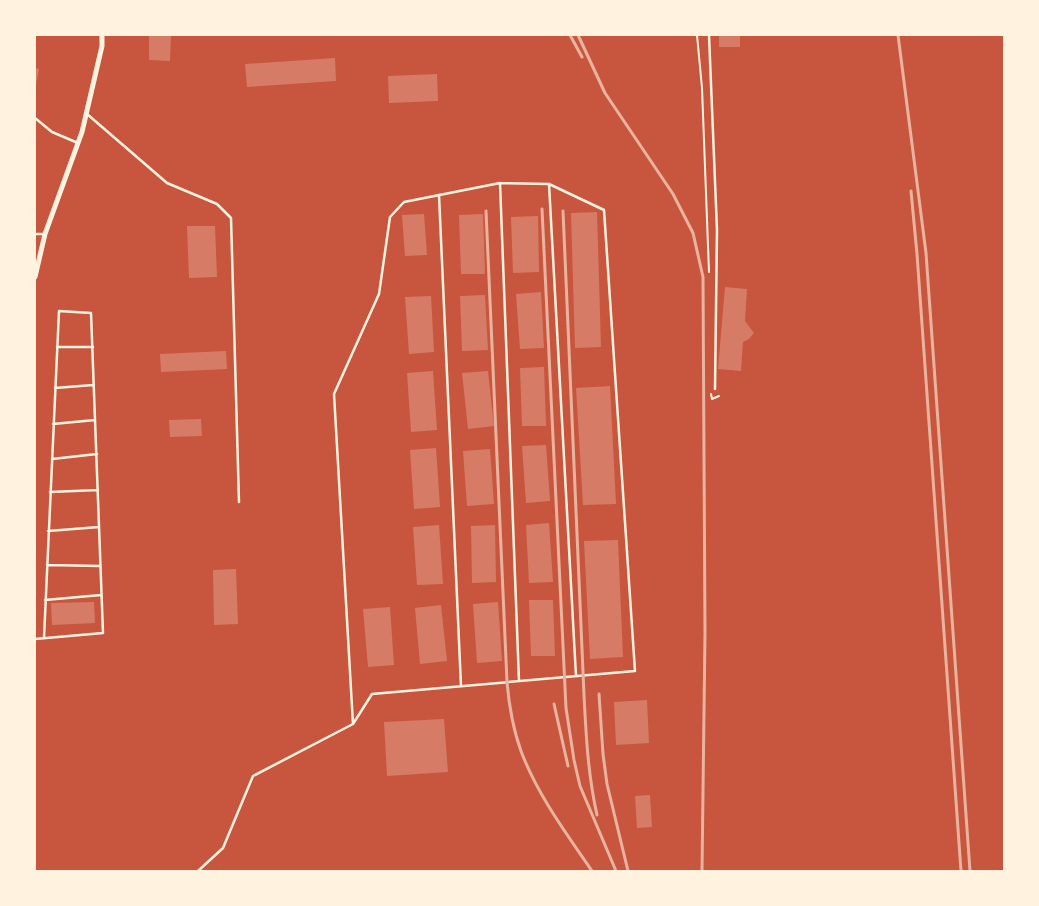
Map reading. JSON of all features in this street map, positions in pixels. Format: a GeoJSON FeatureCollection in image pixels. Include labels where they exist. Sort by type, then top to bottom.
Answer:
{"type":"FeatureCollection","features":[{"type":"Feature","properties":{"kind":"street"},"geometry":{"type":"LineString","coordinates":[[35,277],[45,234],[78,143],[102,46],[102,35]]}},
{"type":"Feature","properties":{"kind":"lane"},"geometry":{"type":"LineString","coordinates":[[709,35],[717,230],[715,389]]}},
{"type":"Feature","properties":{"kind":"lane"},"geometry":{"type":"LineString","coordinates":[[86,113],[166,183],[217,204],[231,218],[239,502]]}},
{"type":"Feature","properties":{"kind":"lane"},"geometry":{"type":"LineString","coordinates":[[35,118],[52,132],[78,143]]}},
{"type":"Feature","properties":{"kind":"lane"},"geometry":{"type":"LineString","coordinates":[[500,183],[519,681]]}},
{"type":"Feature","properties":{"kind":"lane"},"geometry":{"type":"LineString","coordinates":[[198,871],[223,848],[253,776],[353,724],[372,694],[635,671],[604,210],[549,184],[500,183],[439,194],[404,202],[390,217],[379,294],[334,394],[353,724]]}},
{"type":"Feature","properties":{"kind":"lane"},"geometry":{"type":"LineString","coordinates":[[549,184],[576,676]]}},
{"type":"Feature","properties":{"kind":"lane"},"geometry":{"type":"LineString","coordinates":[[439,194],[461,686]]}},
{"type":"Feature","properties":{"kind":"lane"},"geometry":{"type":"LineString","coordinates":[[35,234],[45,234]]}},
{"type":"Feature","properties":{"kind":"lane"},"geometry":{"type":"LineString","coordinates":[[35,639],[103,633],[91,313],[58,311],[44,638]]}},
{"type":"Feature","properties":{"kind":"lane"},"geometry":{"type":"LineString","coordinates":[[57,347],[93,347]]}},
{"type":"Feature","properties":{"kind":"lane"},"geometry":{"type":"LineString","coordinates":[[55,388],[94,385]]}},
{"type":"Feature","properties":{"kind":"lane"},"geometry":{"type":"LineString","coordinates":[[53,424],[95,420]]}},
{"type":"Feature","properties":{"kind":"lane"},"geometry":{"type":"LineString","coordinates":[[52,459],[96,454]]}},
{"type":"Feature","properties":{"kind":"lane"},"geometry":{"type":"LineString","coordinates":[[50,492],[98,490]]}},
{"type":"Feature","properties":{"kind":"lane"},"geometry":{"type":"LineString","coordinates":[[48,531],[99,527]]}},
{"type":"Feature","properties":{"kind":"lane"},"geometry":{"type":"LineString","coordinates":[[47,565],[101,566]]}},
{"type":"Feature","properties":{"kind":"lane"},"geometry":{"type":"LineString","coordinates":[[45,600],[102,595]]}},
{"type":"Feature","properties":{"kind":"building"},"geometry":{"type":"Polygon","coordinates":[[[149,35],[171,35],[170,61],[149,60],[149,35]]]}},
{"type":"Feature","properties":{"kind":"building"},"geometry":{"type":"Polygon","coordinates":[[[719,35],[740,35],[740,47],[719,47],[719,35]]]}},
{"type":"Feature","properties":{"kind":"building"},"geometry":{"type":"Polygon","coordinates":[[[335,58],[336,81],[247,87],[245,64],[335,58]]]}},
{"type":"Feature","properties":{"kind":"building"},"geometry":{"type":"Polygon","coordinates":[[[35,68],[39,69],[36,84],[35,84],[35,68]]]}},
{"type":"Feature","properties":{"kind":"building"},"geometry":{"type":"Polygon","coordinates":[[[437,74],[438,101],[389,103],[388,76],[437,74]]]}},
{"type":"Feature","properties":{"kind":"building"},"geometry":{"type":"Polygon","coordinates":[[[597,212],[601,347],[575,348],[571,213],[597,212]]]}},
{"type":"Feature","properties":{"kind":"building"},"geometry":{"type":"Polygon","coordinates":[[[424,214],[427,255],[405,256],[402,215],[424,214]]]}},
{"type":"Feature","properties":{"kind":"building"},"geometry":{"type":"Polygon","coordinates":[[[483,214],[485,274],[461,274],[459,215],[483,214]]]}},
{"type":"Feature","properties":{"kind":"building"},"geometry":{"type":"Polygon","coordinates":[[[538,216],[539,272],[513,273],[511,217],[538,216]]]}},
{"type":"Feature","properties":{"kind":"building"},"geometry":{"type":"Polygon","coordinates":[[[187,226],[215,226],[217,277],[189,278],[187,226]]]}},
{"type":"Feature","properties":{"kind":"building"},"geometry":{"type":"Polygon","coordinates":[[[725,287],[747,289],[745,321],[754,333],[743,342],[741,371],[718,369],[725,287]]]}},
{"type":"Feature","properties":{"kind":"building"},"geometry":{"type":"Polygon","coordinates":[[[541,292],[544,348],[520,349],[516,294],[541,292]]]}},
{"type":"Feature","properties":{"kind":"building"},"geometry":{"type":"Polygon","coordinates":[[[485,295],[488,350],[462,351],[460,296],[485,295]]]}},
{"type":"Feature","properties":{"kind":"building"},"geometry":{"type":"Polygon","coordinates":[[[431,296],[434,352],[409,354],[405,297],[431,296]]]}},
{"type":"Feature","properties":{"kind":"building"},"geometry":{"type":"Polygon","coordinates":[[[226,351],[227,369],[161,372],[160,354],[226,351]]]}},
{"type":"Feature","properties":{"kind":"building"},"geometry":{"type":"Polygon","coordinates":[[[544,367],[546,426],[522,426],[520,368],[544,367]]]}},
{"type":"Feature","properties":{"kind":"building"},"geometry":{"type":"Polygon","coordinates":[[[433,371],[437,430],[411,432],[407,373],[433,371]]]}},
{"type":"Feature","properties":{"kind":"building"},"geometry":{"type":"Polygon","coordinates":[[[488,371],[494,426],[468,429],[462,373],[488,371]]]}},
{"type":"Feature","properties":{"kind":"building"},"geometry":{"type":"Polygon","coordinates":[[[610,386],[616,504],[583,505],[576,388],[610,386]]]}},
{"type":"Feature","properties":{"kind":"building"},"geometry":{"type":"Polygon","coordinates":[[[201,419],[202,436],[170,437],[169,420],[201,419]]]}},
{"type":"Feature","properties":{"kind":"building"},"geometry":{"type":"Polygon","coordinates":[[[546,445],[550,501],[526,503],[522,446],[546,445]]]}},
{"type":"Feature","properties":{"kind":"building"},"geometry":{"type":"Polygon","coordinates":[[[436,448],[440,507],[414,509],[410,450],[436,448]]]}},
{"type":"Feature","properties":{"kind":"building"},"geometry":{"type":"Polygon","coordinates":[[[490,449],[494,504],[467,506],[463,451],[490,449]]]}},
{"type":"Feature","properties":{"kind":"building"},"geometry":{"type":"Polygon","coordinates":[[[549,523],[553,582],[529,583],[526,525],[549,523]]]}},
{"type":"Feature","properties":{"kind":"building"},"geometry":{"type":"Polygon","coordinates":[[[439,525],[443,584],[417,585],[413,527],[439,525]]]}},
{"type":"Feature","properties":{"kind":"building"},"geometry":{"type":"Polygon","coordinates":[[[495,525],[496,582],[472,583],[471,526],[495,525]]]}},
{"type":"Feature","properties":{"kind":"building"},"geometry":{"type":"Polygon","coordinates":[[[618,540],[623,657],[590,659],[584,541],[618,540]]]}},
{"type":"Feature","properties":{"kind":"building"},"geometry":{"type":"Polygon","coordinates":[[[236,569],[238,624],[214,625],[213,570],[236,569]]]}},
{"type":"Feature","properties":{"kind":"building"},"geometry":{"type":"Polygon","coordinates":[[[529,600],[553,600],[555,656],[531,656],[529,600]]]}},
{"type":"Feature","properties":{"kind":"building"},"geometry":{"type":"Polygon","coordinates":[[[94,602],[95,623],[52,625],[51,603],[94,602]]]}},
{"type":"Feature","properties":{"kind":"building"},"geometry":{"type":"Polygon","coordinates":[[[498,602],[502,661],[477,663],[473,604],[498,602]]]}},
{"type":"Feature","properties":{"kind":"building"},"geometry":{"type":"Polygon","coordinates":[[[441,605],[447,661],[420,664],[415,608],[441,605]]]}},
{"type":"Feature","properties":{"kind":"building"},"geometry":{"type":"Polygon","coordinates":[[[390,607],[394,665],[368,667],[363,609],[390,607]]]}},
{"type":"Feature","properties":{"kind":"building"},"geometry":{"type":"Polygon","coordinates":[[[647,700],[649,743],[616,745],[614,702],[647,700]]]}},
{"type":"Feature","properties":{"kind":"building"},"geometry":{"type":"Polygon","coordinates":[[[444,719],[448,772],[387,776],[384,722],[444,719]]]}},
{"type":"Feature","properties":{"kind":"building"},"geometry":{"type":"Polygon","coordinates":[[[650,795],[652,827],[637,828],[635,796],[650,795]]]}},
{"type":"Feature","properties":{"kind":"railway"},"geometry":{"type":"LineString","coordinates":[[570,35],[582,57]]}},
{"type":"Feature","properties":{"kind":"railway"},"geometry":{"type":"LineString","coordinates":[[578,35],[605,93],[673,194],[693,233],[703,277],[705,633],[702,871]]}},
{"type":"Feature","properties":{"kind":"railway"},"geometry":{"type":"LineString","coordinates":[[898,35],[926,253],[970,871]]}},
{"type":"Feature","properties":{"kind":"railway"},"geometry":{"type":"LineString","coordinates":[[911,191],[961,871]]}},
{"type":"Feature","properties":{"kind":"railway"},"geometry":{"type":"LineString","coordinates":[[542,209],[566,708],[580,786],[616,871]]}},
{"type":"Feature","properties":{"kind":"railway"},"geometry":{"type":"LineString","coordinates":[[486,211],[507,682],[510,708],[518,743],[535,783],[592,871]]}},
{"type":"Feature","properties":{"kind":"railway"},"geometry":{"type":"LineString","coordinates":[[563,211],[585,710],[589,770],[597,815]]}},
{"type":"Feature","properties":{"kind":"railway"},"geometry":{"type":"LineString","coordinates":[[599,694],[607,784],[628,871]]}},
{"type":"Feature","properties":{"kind":"railway"},"geometry":{"type":"LineString","coordinates":[[554,704],[568,766]]}}]}
